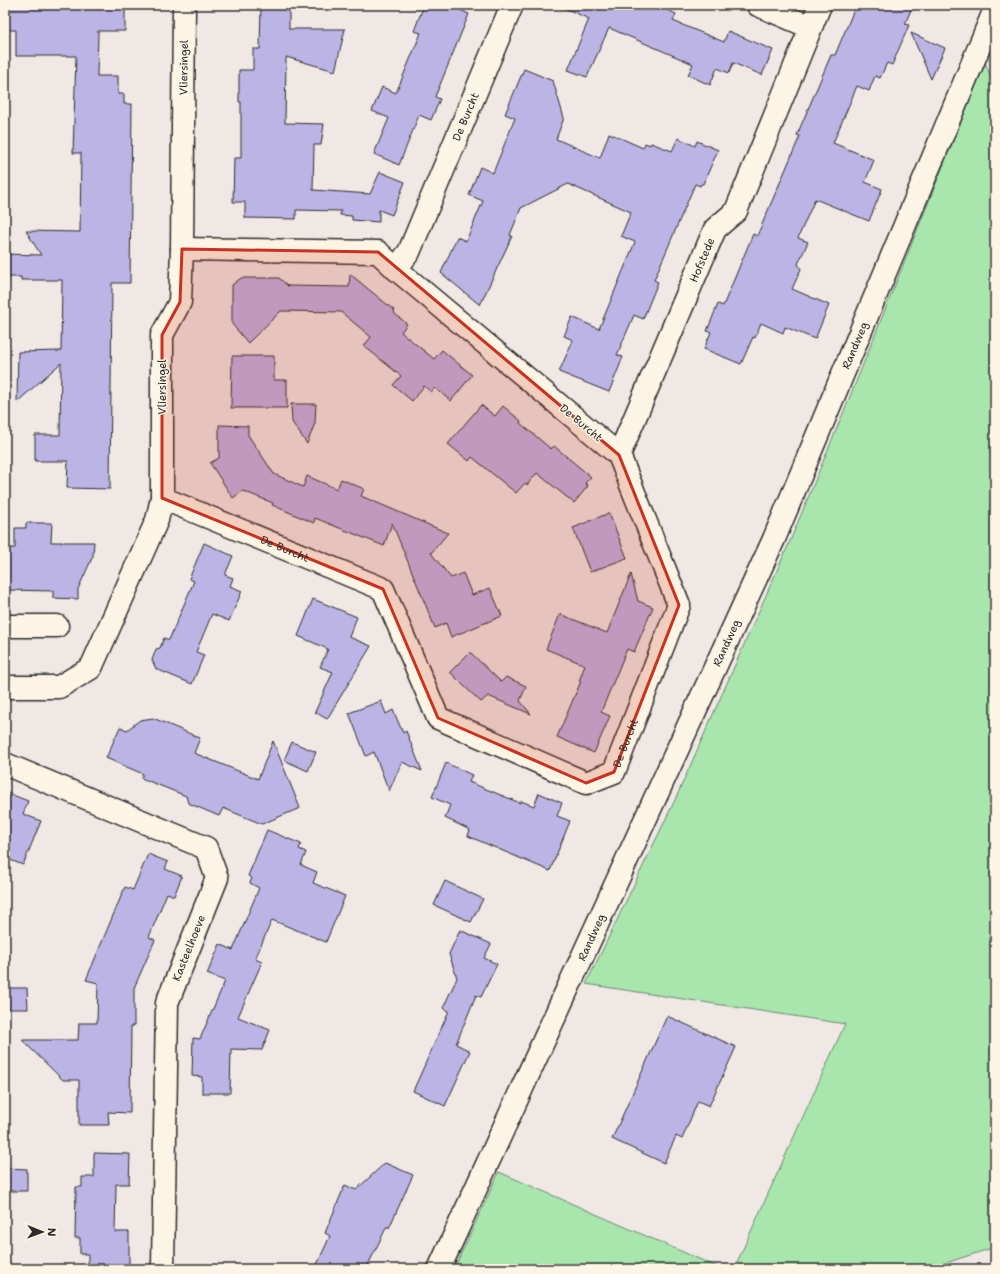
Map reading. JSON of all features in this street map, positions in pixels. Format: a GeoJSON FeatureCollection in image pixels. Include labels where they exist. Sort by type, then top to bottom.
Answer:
{"type":"FeatureCollection","features":[{"type":"Feature","properties":{"kind":"street","name":"Vliersingel"},"geometry":{"type":"LineString","coordinates":[[5,687],[60,687],[91,668],[157,520],[162,498],[162,335],[180,302],[182,250],[184,5]]}},
{"type":"Feature","properties":{"kind":"street","name":"De Burcht"},"geometry":{"type":"LineString","coordinates":[[396,269],[409,252],[512,5]]}},
{"type":"Feature","properties":{"kind":"street"},"geometry":{"type":"LineString","coordinates":[[758,5],[810,27]]}},
{"type":"Feature","properties":{"kind":"street","name":"Hofstede"},"geometry":{"type":"LineString","coordinates":[[620,455],[715,229],[736,211],[820,5]]}},
{"type":"Feature","properties":{"kind":"street","name":"Randweg"},"geometry":{"type":"LineString","coordinates":[[438,1269],[774,539],[995,9]]}},
{"type":"Feature","properties":{"kind":"street","name":"De Burcht"},"geometry":{"type":"LineString","coordinates":[[162,498],[382,589],[438,718],[586,783],[614,772],[680,605],[620,455],[396,269],[378,252],[182,250]]}},
{"type":"Feature","properties":{"kind":"street"},"geometry":{"type":"LineString","coordinates":[[5,626],[56,626]]}},
{"type":"Feature","properties":{"kind":"street","name":"Kasteelhoeve"},"geometry":{"type":"LineString","coordinates":[[5,764],[206,848],[217,878],[168,1003],[163,1267],[161,1269]]}},
{"type":"Feature","properties":{"kind":"highlighted area"},"geometry":{"type":"Polygon","coordinates":[[[182,249],[378,252],[619,455],[679,605],[614,772],[586,783],[438,718],[383,589],[162,498],[162,335],[180,302],[182,249]]]}},
{"type":"Feature","properties":{"kind":"green space"},"geometry":{"type":"Polygon","coordinates":[[[985,62],[995,89],[995,1247],[927,1269],[734,1269],[845,1024],[586,984],[675,800],[791,539],[985,62]]]}},
{"type":"Feature","properties":{"kind":"green space"},"geometry":{"type":"Polygon","coordinates":[[[499,1172],[722,1269],[454,1269],[499,1172]]]}},
{"type":"Feature","properties":{"kind":"building"},"geometry":{"type":"Polygon","coordinates":[[[5,5],[125,5],[125,31],[98,31],[97,76],[118,76],[118,94],[124,94],[124,104],[132,104],[130,283],[112,283],[110,489],[67,488],[68,461],[35,461],[35,435],[60,435],[61,363],[17,402],[18,352],[61,351],[62,280],[21,280],[21,277],[5,277],[5,254],[41,255],[26,231],[80,232],[81,153],[73,153],[76,56],[16,56],[16,30],[5,30],[5,5]]]}},
{"type":"Feature","properties":{"kind":"building"},"geometry":{"type":"Polygon","coordinates":[[[261,5],[289,5],[289,29],[345,29],[335,71],[286,57],[285,123],[324,124],[321,145],[314,145],[313,190],[370,194],[380,172],[405,182],[392,215],[379,210],[379,222],[352,220],[352,216],[340,215],[341,211],[296,210],[296,219],[245,218],[245,202],[233,202],[234,158],[241,158],[241,102],[239,102],[239,70],[253,70],[253,49],[260,49],[261,5]]]}},
{"type":"Feature","properties":{"kind":"building"},"geometry":{"type":"Polygon","coordinates":[[[424,5],[449,5],[469,14],[435,97],[440,99],[431,120],[419,115],[399,165],[374,154],[389,118],[372,111],[382,87],[396,93],[421,33],[414,31],[424,5]]]}},
{"type":"Feature","properties":{"kind":"building"},"geometry":{"type":"Polygon","coordinates":[[[558,5],[656,5],[676,14],[673,21],[724,42],[728,31],[773,50],[762,75],[733,63],[729,73],[717,68],[710,85],[688,75],[693,64],[609,28],[587,77],[568,70],[589,19],[558,5]]]}},
{"type":"Feature","properties":{"kind":"building"},"geometry":{"type":"Polygon","coordinates":[[[856,5],[913,5],[905,24],[909,25],[892,65],[887,63],[880,78],[875,76],[869,91],[857,86],[833,143],[874,160],[865,182],[882,189],[869,221],[815,199],[798,238],[808,242],[798,264],[801,269],[792,289],[829,305],[815,339],[785,327],[783,333],[761,323],[741,364],[704,349],[711,332],[707,331],[718,304],[723,306],[753,234],[757,236],[800,136],[797,135],[831,55],[835,55],[856,5]]]}},
{"type":"Feature","properties":{"kind":"building"},"geometry":{"type":"Polygon","coordinates":[[[911,33],[945,48],[931,79],[911,33]]]}},
{"type":"Feature","properties":{"kind":"building"},"geometry":{"type":"Polygon","coordinates":[[[524,69],[553,81],[564,118],[556,139],[600,158],[609,133],[643,148],[645,143],[650,145],[651,143],[672,151],[678,138],[695,146],[697,141],[718,150],[703,184],[700,186],[695,184],[654,280],[658,282],[643,319],[634,315],[617,355],[623,357],[609,392],[559,372],[573,340],[564,336],[572,317],[599,329],[635,242],[621,236],[631,212],[568,184],[521,208],[510,235],[512,236],[480,305],[441,273],[457,237],[466,241],[483,201],[469,195],[480,167],[493,173],[515,118],[505,114],[524,69]]]}},
{"type":"Feature","properties":{"kind":"building"},"geometry":{"type":"Polygon","coordinates":[[[350,274],[395,311],[394,313],[407,324],[401,332],[434,359],[442,350],[472,375],[451,401],[435,388],[431,392],[424,386],[412,401],[393,385],[401,376],[364,346],[371,337],[341,312],[281,311],[248,343],[232,324],[232,285],[241,278],[279,278],[288,286],[349,287],[350,274]]]}},
{"type":"Feature","properties":{"kind":"building"},"geometry":{"type":"Polygon","coordinates":[[[232,356],[274,356],[274,380],[287,380],[287,408],[231,408],[232,356]]]}},
{"type":"Feature","properties":{"kind":"building"},"geometry":{"type":"Polygon","coordinates":[[[291,404],[316,404],[315,423],[307,444],[292,422],[291,404]]]}},
{"type":"Feature","properties":{"kind":"building"},"geometry":{"type":"Polygon","coordinates":[[[481,405],[495,416],[503,406],[521,421],[520,423],[551,449],[554,446],[591,477],[585,483],[588,486],[574,503],[537,473],[527,485],[525,483],[516,493],[472,457],[469,461],[448,444],[481,405]]]}},
{"type":"Feature","properties":{"kind":"building"},"geometry":{"type":"Polygon","coordinates":[[[219,425],[248,426],[248,435],[274,474],[303,487],[307,476],[337,489],[341,479],[364,489],[361,496],[448,533],[431,553],[451,578],[463,573],[472,595],[490,588],[502,616],[451,637],[446,623],[435,628],[392,523],[384,546],[315,518],[314,523],[272,505],[273,503],[243,491],[233,498],[210,463],[219,458],[219,425]]]}},
{"type":"Feature","properties":{"kind":"building"},"geometry":{"type":"Polygon","coordinates":[[[609,513],[627,558],[590,572],[573,528],[609,513]]]}},
{"type":"Feature","properties":{"kind":"building"},"geometry":{"type":"Polygon","coordinates":[[[26,523],[52,523],[51,542],[94,542],[93,556],[78,589],[78,599],[53,598],[53,591],[5,590],[5,548],[15,548],[15,528],[26,528],[26,523]]]}},
{"type":"Feature","properties":{"kind":"building"},"geometry":{"type":"Polygon","coordinates":[[[204,543],[233,556],[225,575],[233,578],[230,586],[242,591],[229,621],[212,614],[196,652],[204,655],[192,684],[156,669],[152,660],[156,649],[160,648],[164,638],[169,640],[194,581],[189,579],[204,543]]]}},
{"type":"Feature","properties":{"kind":"building"},"geometry":{"type":"Polygon","coordinates":[[[631,574],[638,601],[653,607],[634,652],[627,649],[601,712],[610,716],[594,753],[557,737],[581,681],[579,681],[585,665],[546,649],[560,614],[607,633],[631,574]]]}},
{"type":"Feature","properties":{"kind":"building"},"geometry":{"type":"Polygon","coordinates":[[[313,599],[357,617],[349,637],[371,646],[327,719],[315,712],[333,672],[320,667],[328,649],[298,636],[313,599]]]}},
{"type":"Feature","properties":{"kind":"building"},"geometry":{"type":"Polygon","coordinates":[[[470,652],[501,682],[506,677],[526,686],[520,701],[531,714],[488,696],[481,702],[450,672],[470,652]]]}},
{"type":"Feature","properties":{"kind":"building"},"geometry":{"type":"Polygon","coordinates":[[[381,701],[386,714],[393,710],[403,733],[406,731],[422,771],[402,762],[389,791],[374,752],[366,756],[349,713],[381,701]]]}},
{"type":"Feature","properties":{"kind":"building"},"geometry":{"type":"Polygon","coordinates":[[[153,718],[200,738],[194,753],[258,779],[273,741],[300,808],[262,824],[223,808],[219,816],[188,803],[186,796],[141,778],[143,774],[106,758],[120,727],[127,730],[140,720],[153,718]]]}},
{"type":"Feature","properties":{"kind":"building"},"geometry":{"type":"Polygon","coordinates":[[[292,742],[316,752],[308,771],[284,760],[292,742]]]}},
{"type":"Feature","properties":{"kind":"building"},"geometry":{"type":"Polygon","coordinates":[[[446,763],[472,775],[469,782],[520,803],[521,801],[534,806],[539,793],[562,803],[557,816],[570,821],[550,871],[468,836],[470,830],[445,818],[450,805],[432,797],[446,763]]]}},
{"type":"Feature","properties":{"kind":"building"},"geometry":{"type":"Polygon","coordinates":[[[5,792],[28,801],[23,814],[41,821],[23,865],[5,858],[5,792]]]}},
{"type":"Feature","properties":{"kind":"building"},"geometry":{"type":"Polygon","coordinates":[[[267,830],[301,844],[299,849],[306,852],[301,865],[317,872],[313,883],[345,896],[326,942],[272,920],[255,959],[262,962],[238,1017],[270,1030],[262,1050],[231,1049],[230,1093],[202,1093],[202,1077],[192,1076],[193,1038],[200,1039],[225,981],[207,974],[220,944],[233,950],[259,888],[250,883],[252,878],[248,876],[267,830]]]}},
{"type":"Feature","properties":{"kind":"building"},"geometry":{"type":"Polygon","coordinates":[[[148,854],[168,862],[165,869],[182,876],[174,896],[167,893],[149,937],[155,940],[134,988],[134,1026],[131,1026],[130,1113],[108,1112],[109,1125],[79,1125],[79,1080],[63,1080],[22,1040],[78,1040],[79,1023],[97,1023],[98,983],[86,980],[125,887],[133,890],[148,854]]]}},
{"type":"Feature","properties":{"kind":"building"},"geometry":{"type":"Polygon","coordinates":[[[445,881],[483,899],[471,922],[434,905],[445,881]]]}},
{"type":"Feature","properties":{"kind":"building"},"geometry":{"type":"Polygon","coordinates":[[[460,930],[491,944],[484,958],[497,964],[481,997],[476,995],[456,1044],[470,1051],[445,1106],[413,1091],[449,1011],[443,1008],[457,978],[449,954],[460,930]]]}},
{"type":"Feature","properties":{"kind":"building"},"geometry":{"type":"Polygon","coordinates":[[[6,988],[27,988],[28,1009],[6,1009],[6,988]]]}},
{"type":"Feature","properties":{"kind":"building"},"geometry":{"type":"Polygon","coordinates":[[[667,1016],[736,1047],[709,1106],[698,1101],[682,1139],[676,1136],[664,1163],[612,1139],[667,1016]]]}},
{"type":"Feature","properties":{"kind":"building"},"geometry":{"type":"Polygon","coordinates":[[[94,1153],[130,1154],[129,1184],[116,1184],[115,1232],[129,1232],[129,1266],[113,1266],[113,1269],[88,1269],[88,1254],[80,1254],[80,1238],[75,1238],[76,1187],[82,1187],[82,1177],[94,1177],[94,1153]]]}},
{"type":"Feature","properties":{"kind":"building"},"geometry":{"type":"Polygon","coordinates":[[[385,1163],[413,1175],[389,1228],[387,1226],[366,1269],[315,1269],[330,1236],[325,1233],[345,1185],[356,1190],[385,1163]]]}},
{"type":"Feature","properties":{"kind":"building"},"geometry":{"type":"Polygon","coordinates":[[[5,1168],[27,1169],[27,1191],[5,1191],[5,1168]]]}}]}
